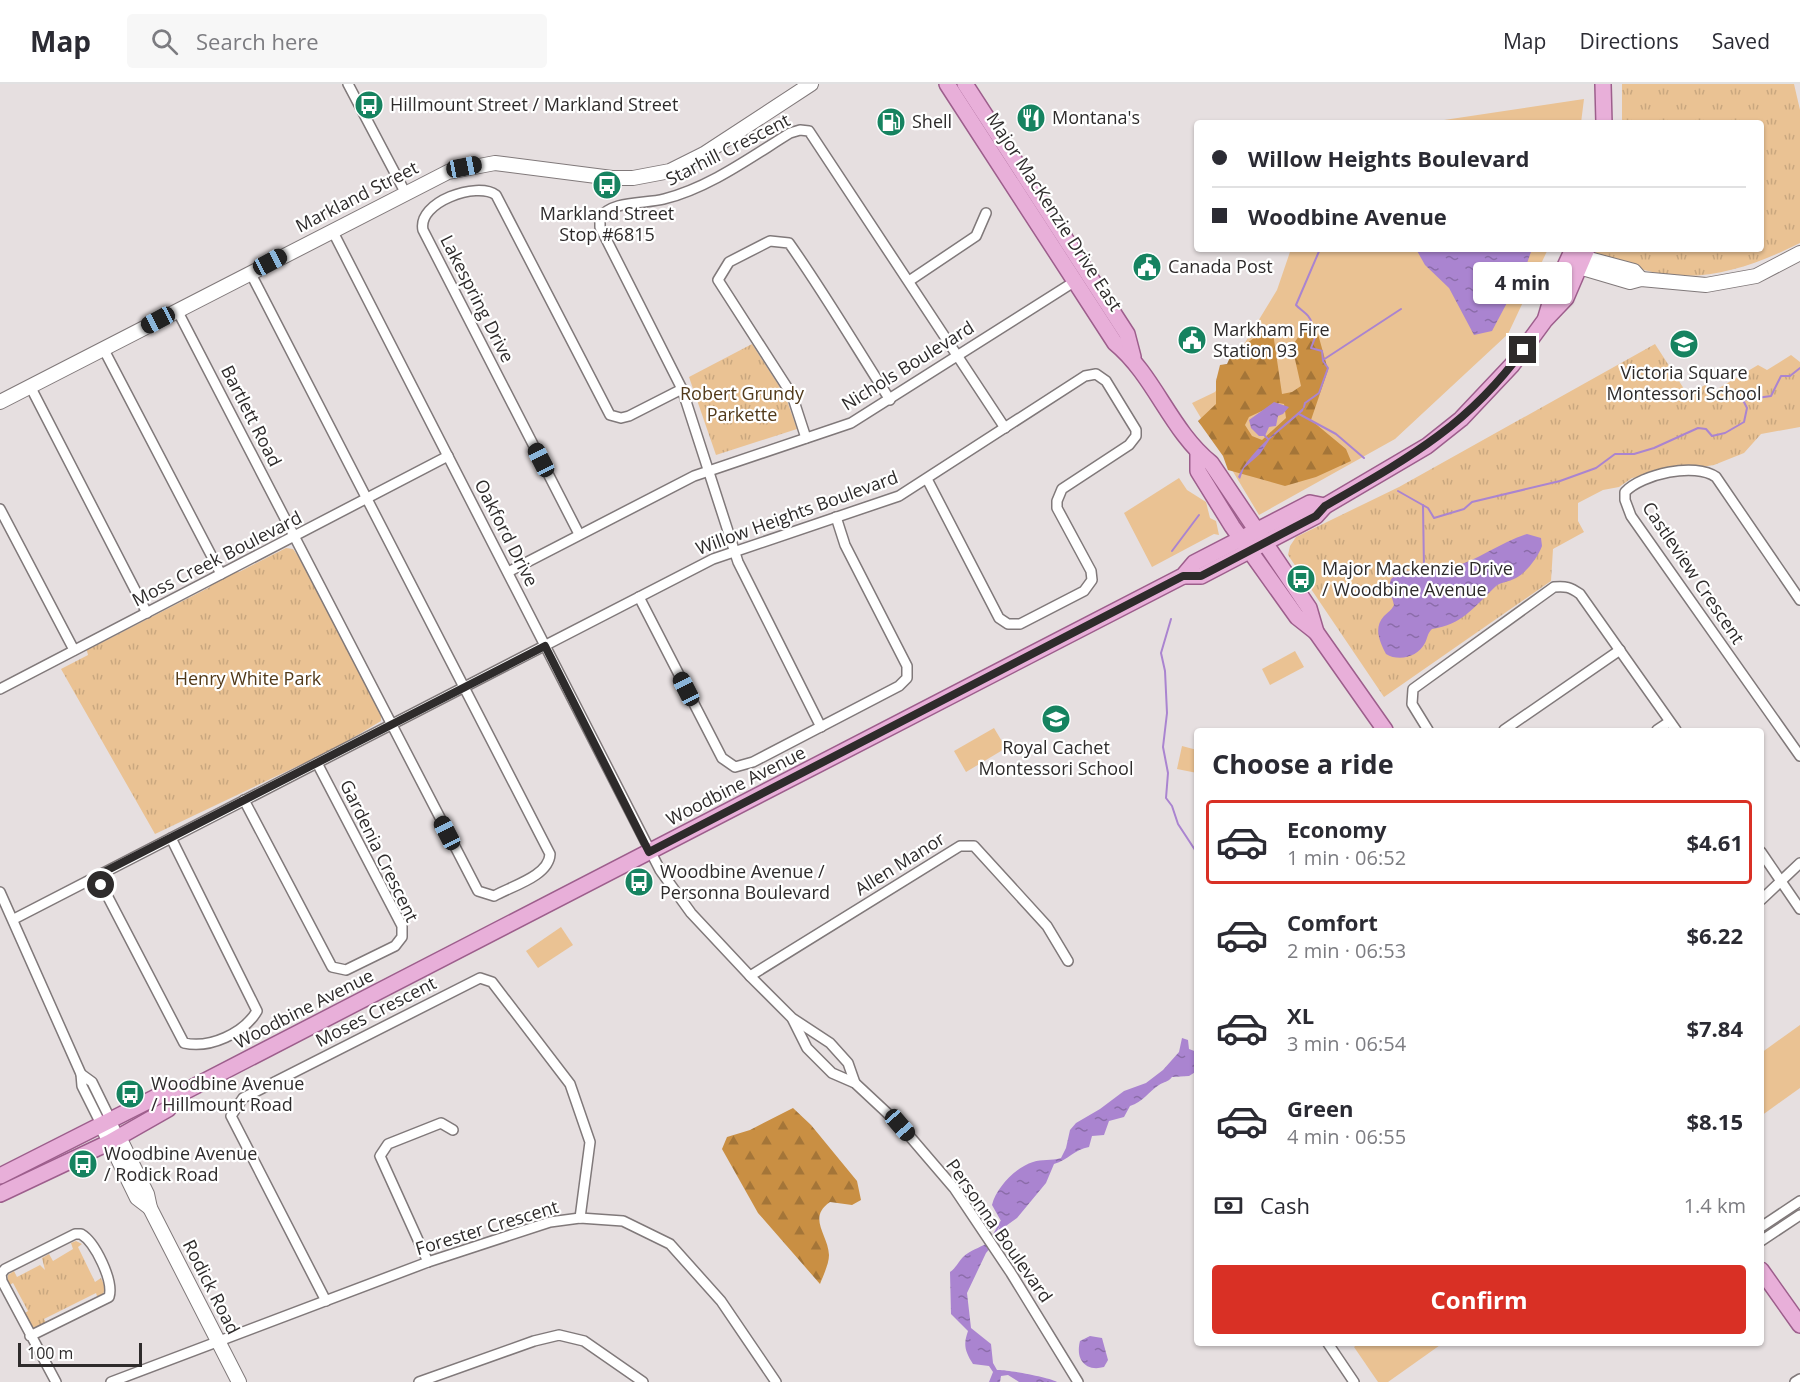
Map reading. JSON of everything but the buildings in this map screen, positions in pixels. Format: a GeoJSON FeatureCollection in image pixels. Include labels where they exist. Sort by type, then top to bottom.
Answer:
{"type":"FeatureCollection","features":[{"type":"Feature","properties":{"kind":"main road","name":"Major MacKenzie Drive East"},"geometry":{"type":"LineString","coordinates":[[947,84],[1081,278],[1127,334],[1133,357],[1177,427],[1198,453],[1210,463],[1309,608],[1316,632]]}},
{"type":"Feature","properties":{"kind":"main road","name":"Major MacKenzie Drive East"},"geometry":{"type":"LineString","coordinates":[[965,84],[1081,278]]}},
{"type":"Feature","properties":{"kind":"main road"},"geometry":{"type":"LineString","coordinates":[[1603,84],[1604,120]]}},
{"type":"Feature","properties":{"kind":"main road","name":"Woodbine Avenue"},"geometry":{"type":"LineString","coordinates":[[0,1194],[115,1139],[168,1109],[178,1095],[1183,576],[1194,563],[1316,516],[1325,506],[1407,459],[1461,419],[1512,365],[1545,320],[1566,298],[1577,257]]}},
{"type":"Feature","properties":{"kind":"main road","name":"Major MacKenzie Drive East"},"geometry":{"type":"LineString","coordinates":[[1198,453],[1198,471],[1245,545],[1297,617],[1316,632],[1384,728]]}},
{"type":"Feature","properties":{"kind":"main road","name":"Woodbine Avenue"},"geometry":{"type":"LineString","coordinates":[[0,1176],[162,1094],[178,1095]]}},
{"type":"Feature","properties":{"kind":"main road"},"geometry":{"type":"LineString","coordinates":[[1764,1274],[1800,1324]]}},
{"type":"Feature","properties":{"kind":"street"},"geometry":{"type":"LineString","coordinates":[[348,84],[405,192]]}},
{"type":"Feature","properties":{"kind":"street","name":"Markland Street"},"geometry":{"type":"LineString","coordinates":[[0,402],[447,172],[495,163],[612,178],[652,176],[688,163],[704,154],[811,84]]}},
{"type":"Feature","properties":{"kind":"street","name":"Starhill Crescent"},"geometry":{"type":"LineString","coordinates":[[821,727],[750,586],[735,550],[682,389],[600,227],[600,218],[606,211],[684,193],[790,133],[800,130],[809,131],[1005,428]]}},
{"type":"Feature","properties":{"kind":"street","name":"Lakespring Drive"},"geometry":{"type":"LineString","coordinates":[[579,534],[423,230],[422,220],[426,211],[471,191],[485,190],[495,195],[610,415],[621,418],[629,416],[682,389]]}},
{"type":"Feature","properties":{"kind":"street"},"geometry":{"type":"LineString","coordinates":[[909,280],[976,236],[986,213]]}},
{"type":"Feature","properties":{"kind":"street","name":"Oakford Drive"},"geometry":{"type":"LineString","coordinates":[[332,230],[649,852]]}},
{"type":"Feature","properties":{"kind":"street"},"geometry":{"type":"LineString","coordinates":[[806,438],[792,395],[718,280],[729,262],[770,241],[789,243],[833,306],[853,344],[890,400]]}},
{"type":"Feature","properties":{"kind":"street"},"geometry":{"type":"LineString","coordinates":[[1577,257],[1630,282],[1641,279],[1706,285],[1756,276],[1800,253]]}},
{"type":"Feature","properties":{"kind":"street","name":"Bartlett Road"},"geometry":{"type":"LineString","coordinates":[[177,310],[478,891],[494,896],[544,870],[550,862],[550,854],[250,272]]}},
{"type":"Feature","properties":{"kind":"street","name":"Nichols Boulevard"},"geometry":{"type":"LineString","coordinates":[[508,572],[709,470],[851,423],[1081,278]]}},
{"type":"Feature","properties":{"kind":"street"},"geometry":{"type":"LineString","coordinates":[[103,348],[221,574]]}},
{"type":"Feature","properties":{"kind":"street","name":"Willow Heights Boulevard"},"geometry":{"type":"LineString","coordinates":[[14,919],[465,686],[735,550],[890,499],[927,479],[1085,376],[1102,376],[1134,424],[1136,436],[1129,445],[1067,485],[1059,495],[1058,508],[1091,571],[1092,580],[1084,591],[1020,624],[1013,625],[1003,621],[927,479]]}},
{"type":"Feature","properties":{"kind":"street"},"geometry":{"type":"LineString","coordinates":[[30,386],[147,613]]}},
{"type":"Feature","properties":{"kind":"street","name":"Moss Creek Boulevard"},"geometry":{"type":"LineString","coordinates":[[0,689],[448,456]]}},
{"type":"Feature","properties":{"kind":"street","name":"Castleview Crescent"},"geometry":{"type":"LineString","coordinates":[[1800,600],[1716,477],[1707,470],[1695,469],[1641,479],[1625,492],[1625,500],[1631,516],[1800,756]]}},
{"type":"Feature","properties":{"kind":"street"},"geometry":{"type":"LineString","coordinates":[[0,509],[74,650]]}},
{"type":"Feature","properties":{"kind":"street"},"geometry":{"type":"LineString","coordinates":[[639,597],[718,750],[728,765],[735,767],[745,765],[905,683],[908,672],[845,545],[836,517]]}},
{"type":"Feature","properties":{"kind":"street"},"geometry":{"type":"LineString","coordinates":[[1427,728],[1412,704],[1413,689],[1554,587],[1570,587],[1580,594],[1674,728]]}},
{"type":"Feature","properties":{"kind":"street"},"geometry":{"type":"LineString","coordinates":[[1507,728],[1620,650]]}},
{"type":"Feature","properties":{"kind":"street"},"geometry":{"type":"LineString","coordinates":[[1660,728],[1669,722]]}},
{"type":"Feature","properties":{"kind":"street","name":"Gardenia Crescent"},"geometry":{"type":"LineString","coordinates":[[244,800],[332,967],[346,970],[395,946],[402,937],[402,926],[317,763]]}},
{"type":"Feature","properties":{"kind":"street"},"geometry":{"type":"LineString","coordinates":[[96,876],[184,1042],[205,1045],[249,1025],[257,1011],[171,838]]}},
{"type":"Feature","properties":{"kind":"street","name":"Allen Manor"},"geometry":{"type":"LineString","coordinates":[[750,976],[960,846],[974,846],[1047,926],[1068,962]]}},
{"type":"Feature","properties":{"kind":"street","name":"Personna Boulevard"},"geometry":{"type":"LineString","coordinates":[[649,852],[692,913],[792,1018],[830,1043],[848,1063],[855,1083]]}},
{"type":"Feature","properties":{"kind":"street"},"geometry":{"type":"LineString","coordinates":[[1764,857],[1800,909]]}},
{"type":"Feature","properties":{"kind":"street"},"geometry":{"type":"LineString","coordinates":[[1764,897],[1800,863]]}},
{"type":"Feature","properties":{"kind":"street"},"geometry":{"type":"LineString","coordinates":[[0,892],[14,919],[81,1074],[92,1082],[106,1124]]}},
{"type":"Feature","properties":{"kind":"street","name":"Moses Crescent"},"geometry":{"type":"LineString","coordinates":[[326,1301],[231,1116],[243,1098],[480,978],[492,982],[570,1084],[590,1142],[580,1218]]}},
{"type":"Feature","properties":{"kind":"street","name":"Personna Boulevard"},"geometry":{"type":"LineString","coordinates":[[792,1018],[807,1048],[832,1073],[855,1083],[900,1125],[954,1188],[1011,1273],[1078,1382]]}},
{"type":"Feature","properties":{"kind":"street"},"geometry":{"type":"LineString","coordinates":[[428,1262],[380,1156],[388,1144],[441,1123],[453,1130]]}},
{"type":"Feature","properties":{"kind":"street","name":"Rodick Road"},"geometry":{"type":"LineString","coordinates":[[106,1124],[115,1139],[138,1198],[150,1208],[239,1382]]}},
{"type":"Feature","properties":{"kind":"street"},"geometry":{"type":"LineString","coordinates":[[1764,1225],[1800,1202]]}},
{"type":"Feature","properties":{"kind":"street"},"geometry":{"type":"LineString","coordinates":[[1764,1239],[1800,1215]]}},
{"type":"Feature","properties":{"kind":"street","name":"Forester Crescent"},"geometry":{"type":"LineString","coordinates":[[111,1382],[428,1262],[550,1222],[580,1218],[623,1221],[670,1244],[721,1301],[776,1382]]}},
{"type":"Feature","properties":{"kind":"street"},"geometry":{"type":"LineString","coordinates":[[30,1336],[108,1297],[111,1288],[109,1278],[91,1242],[81,1234],[68,1237],[5,1269],[1,1274],[2,1281],[30,1336],[56,1382]]}},
{"type":"Feature","properties":{"kind":"street"},"geometry":{"type":"LineString","coordinates":[[419,1382],[534,1341],[559,1335],[584,1341],[643,1382]]}},
{"type":"Feature","properties":{"kind":"street"},"geometry":{"type":"LineString","coordinates":[[1330,1346],[1354,1382]]}},
{"type":"Feature","properties":{"kind":"street"},"geometry":{"type":"LineString","coordinates":[[1796,1382],[1800,1379]]}},
{"type":"Feature","properties":{"kind":"green space"},"geometry":{"type":"Polygon","coordinates":[[[1622,84],[1794,84],[1800,110],[1800,243],[1749,265],[1694,276],[1657,273],[1595,254],[1595,252],[1764,252],[1764,120],[1622,120],[1622,84]]]}},
{"type":"Feature","properties":{"kind":"green space"},"geometry":{"type":"Polygon","coordinates":[[[1584,99],[1581,120],[1444,120],[1584,99]]]}},
{"type":"Feature","properties":{"kind":"green space"},"geometry":{"type":"Polygon","coordinates":[[[1290,252],[1547,252],[1508,334],[1395,439],[1259,515],[1192,403],[1215,392],[1277,290],[1290,252]]]}},
{"type":"Feature","properties":{"kind":"green space"},"geometry":{"type":"Polygon","coordinates":[[[1272,326],[1282,394],[1292,392],[1301,386],[1292,346],[1306,326],[1318,334],[1328,370],[1311,420],[1346,449],[1351,461],[1316,477],[1285,486],[1228,470],[1223,456],[1198,421],[1216,404],[1216,381],[1220,365],[1227,364],[1232,353],[1272,326]],[[1279,403],[1249,417],[1245,425],[1252,436],[1262,440],[1286,418],[1284,404],[1279,403]]]}},
{"type":"Feature","properties":{"kind":"green space","name":"Robert Grundy Parkette"},"geometry":{"type":"Polygon","coordinates":[[[752,344],[785,395],[797,429],[716,455],[689,377],[752,344]]]}},
{"type":"Feature","properties":{"kind":"green space"},"geometry":{"type":"Polygon","coordinates":[[[1655,344],[1688,395],[1705,385],[1714,391],[1758,365],[1767,370],[1791,355],[1800,362],[1800,427],[1761,434],[1744,453],[1714,465],[1632,478],[1619,487],[1603,490],[1578,503],[1578,521],[1584,532],[1553,549],[1551,581],[1384,697],[1288,555],[1290,546],[1296,537],[1399,487],[1655,344]]]}},
{"type":"Feature","properties":{"kind":"green space"},"geometry":{"type":"Polygon","coordinates":[[[1179,478],[1187,490],[1206,502],[1210,518],[1216,521],[1219,535],[1214,534],[1152,567],[1124,513],[1179,478]]]}},
{"type":"Feature","properties":{"kind":"green space","name":"Henry White Park"},"geometry":{"type":"Polygon","coordinates":[[[286,548],[293,549],[306,567],[381,713],[381,721],[306,766],[302,764],[155,834],[61,669],[88,655],[86,647],[91,648],[210,587],[211,583],[234,571],[239,572],[286,548]]]}},
{"type":"Feature","properties":{"kind":"green space"},"geometry":{"type":"Polygon","coordinates":[[[1295,651],[1304,667],[1270,685],[1262,669],[1295,651]]]}},
{"type":"Feature","properties":{"kind":"green space"},"geometry":{"type":"Polygon","coordinates":[[[994,728],[1006,748],[966,772],[954,751],[994,728]]]}},
{"type":"Feature","properties":{"kind":"green space"},"geometry":{"type":"Polygon","coordinates":[[[1182,746],[1194,749],[1194,772],[1177,769],[1182,746]]]}},
{"type":"Feature","properties":{"kind":"green space"},"geometry":{"type":"Polygon","coordinates":[[[561,927],[573,945],[538,968],[526,951],[561,927]]]}},
{"type":"Feature","properties":{"kind":"green space"},"geometry":{"type":"Polygon","coordinates":[[[1800,1025],[1800,1088],[1764,1114],[1764,1051],[1800,1025]]]}},
{"type":"Feature","properties":{"kind":"green space"},"geometry":{"type":"Polygon","coordinates":[[[793,1108],[811,1125],[857,1181],[861,1200],[852,1205],[830,1202],[820,1214],[820,1227],[829,1255],[820,1284],[758,1213],[722,1149],[727,1137],[750,1130],[793,1108]]]}},
{"type":"Feature","properties":{"kind":"green space"},"geometry":{"type":"Polygon","coordinates":[[[76,1241],[82,1244],[78,1247],[95,1282],[101,1278],[105,1287],[103,1295],[98,1299],[96,1293],[44,1319],[47,1325],[31,1332],[22,1315],[28,1311],[13,1283],[6,1287],[8,1275],[14,1271],[17,1277],[40,1265],[45,1270],[42,1258],[49,1254],[53,1261],[73,1249],[71,1243],[76,1241]]]}},
{"type":"Feature","properties":{"kind":"green space"},"geometry":{"type":"Polygon","coordinates":[[[1439,1346],[1388,1382],[1378,1382],[1354,1347],[1439,1346]]]}},
{"type":"Feature","properties":{"kind":"water"},"geometry":{"type":"Polygon","coordinates":[[[1418,252],[1531,252],[1525,269],[1492,331],[1474,335],[1449,288],[1425,265],[1418,252]]]}},
{"type":"Feature","properties":{"kind":"water"},"geometry":{"type":"Polygon","coordinates":[[[1274,402],[1289,407],[1278,416],[1276,426],[1269,427],[1265,436],[1259,436],[1251,428],[1249,420],[1274,402]]]}},
{"type":"Feature","properties":{"kind":"water"},"geometry":{"type":"Polygon","coordinates":[[[1304,407],[1303,411],[1270,439],[1260,454],[1244,468],[1240,479],[1238,477],[1243,468],[1258,449],[1304,407]]]}},
{"type":"Feature","properties":{"kind":"water"},"geometry":{"type":"Polygon","coordinates":[[[1527,534],[1541,538],[1542,546],[1524,572],[1516,578],[1497,585],[1474,608],[1452,624],[1432,629],[1422,648],[1413,655],[1397,658],[1386,654],[1378,630],[1384,616],[1394,605],[1389,587],[1391,579],[1412,570],[1442,569],[1460,565],[1527,534]]]}},
{"type":"Feature","properties":{"kind":"water"},"geometry":{"type":"Polygon","coordinates":[[[1182,1038],[1188,1040],[1189,1049],[1194,1051],[1194,1073],[1189,1076],[1172,1077],[1159,1085],[1130,1106],[1124,1117],[1109,1121],[1104,1135],[1092,1136],[1089,1147],[1054,1164],[1046,1183],[1017,1218],[1003,1228],[999,1238],[986,1253],[967,1293],[971,1328],[991,1344],[993,1363],[997,1370],[1028,1374],[1057,1382],[1019,1382],[1008,1375],[1001,1376],[1000,1382],[989,1382],[993,1372],[989,1366],[973,1364],[966,1348],[968,1331],[951,1314],[950,1272],[963,1257],[991,1241],[999,1230],[1001,1221],[992,1205],[994,1198],[1008,1179],[1020,1168],[1033,1162],[1061,1158],[1070,1130],[1076,1123],[1124,1091],[1146,1083],[1163,1070],[1179,1052],[1182,1038]]]}},
{"type":"Feature","properties":{"kind":"water"},"geometry":{"type":"Polygon","coordinates":[[[1090,1336],[1102,1338],[1108,1360],[1104,1367],[1092,1368],[1083,1363],[1081,1359],[1080,1341],[1090,1336]]]}},
{"type":"Feature","properties":{"kind":"waterway"},"geometry":{"type":"LineString","coordinates":[[1304,407],[1305,403],[1319,393],[1328,368],[1323,361],[1322,351],[1311,348],[1315,338],[1311,321],[1296,305],[1319,252]]}},
{"type":"Feature","properties":{"kind":"waterway"},"geometry":{"type":"LineString","coordinates":[[1323,360],[1401,309]]}},
{"type":"Feature","properties":{"kind":"waterway"},"geometry":{"type":"LineString","coordinates":[[1398,491],[1428,508],[1434,518],[1464,509],[1472,502],[1560,481],[1596,468],[1615,454],[1634,454],[1654,448],[1698,428],[1706,429],[1712,436],[1725,433],[1744,422],[1747,408],[1743,400],[1771,396],[1781,376],[1790,376],[1800,368]]}},
{"type":"Feature","properties":{"kind":"waterway"},"geometry":{"type":"LineString","coordinates":[[1299,414],[1336,434],[1364,458]]}},
{"type":"Feature","properties":{"kind":"waterway"},"geometry":{"type":"LineString","coordinates":[[1265,436],[1268,439]]}},
{"type":"Feature","properties":{"kind":"waterway"},"geometry":{"type":"LineString","coordinates":[[1423,505],[1424,570]]}},
{"type":"Feature","properties":{"kind":"waterway"},"geometry":{"type":"LineString","coordinates":[[1172,551],[1199,515]]}},
{"type":"Feature","properties":{"kind":"waterway"},"geometry":{"type":"LineString","coordinates":[[1171,619],[1161,653],[1165,671],[1167,713],[1163,747],[1168,773],[1166,798],[1172,806],[1178,824],[1194,848]]}},
{"type":"Feature","properties":{"kind":"waterway"},"geometry":{"type":"LineString","coordinates":[[992,1238],[1001,1222]]}},
{"type":"Feature","properties":{"kind":"place","name":"Hillmount Street / Markland Street"},"geometry":{"type":"Point","coordinates":[369,105]}},
{"type":"Feature","properties":{"kind":"place","name":"Montana's"},"geometry":{"type":"Point","coordinates":[1031,118]}},
{"type":"Feature","properties":{"kind":"place","name":"Shell"},"geometry":{"type":"Point","coordinates":[891,122]}},
{"type":"Feature","properties":{"kind":"place","name":"Markland Street Stop #6815"},"geometry":{"type":"Point","coordinates":[607,185]}},
{"type":"Feature","properties":{"kind":"place","name":"Canada Post"},"geometry":{"type":"Point","coordinates":[1147,267]}},
{"type":"Feature","properties":{"kind":"place","name":"Markham Fire Station 93"},"geometry":{"type":"Point","coordinates":[1192,340]}},
{"type":"Feature","properties":{"kind":"place","name":"Victoria Square Montessori School"},"geometry":{"type":"Point","coordinates":[1684,344]}},
{"type":"Feature","properties":{"kind":"place","name":"Major Mackenzie Drive / Woodbine Avenue"},"geometry":{"type":"Point","coordinates":[1301,579]}},
{"type":"Feature","properties":{"kind":"place","name":"Royal Cachet Montessori School"},"geometry":{"type":"Point","coordinates":[1056,719]}},
{"type":"Feature","properties":{"kind":"place","name":"Woodbine Avenue / Personna Boulevard"},"geometry":{"type":"Point","coordinates":[639,882]}},
{"type":"Feature","properties":{"kind":"place","name":"Woodbine Avenue / Hillmount Road"},"geometry":{"type":"Point","coordinates":[130,1094]}},
{"type":"Feature","properties":{"kind":"place","name":"Woodbine Avenue / Rodick Road"},"geometry":{"type":"Point","coordinates":[83,1164]}},
{"type":"Feature","properties":{"kind":"route"},"geometry":{"type":"LineString","coordinates":[[101,885],[96,876],[545,646],[649,852],[1183,576],[1201,576],[1316,516],[1325,506],[1427,446],[1461,419],[1490,390],[1523,350]]}}]}
